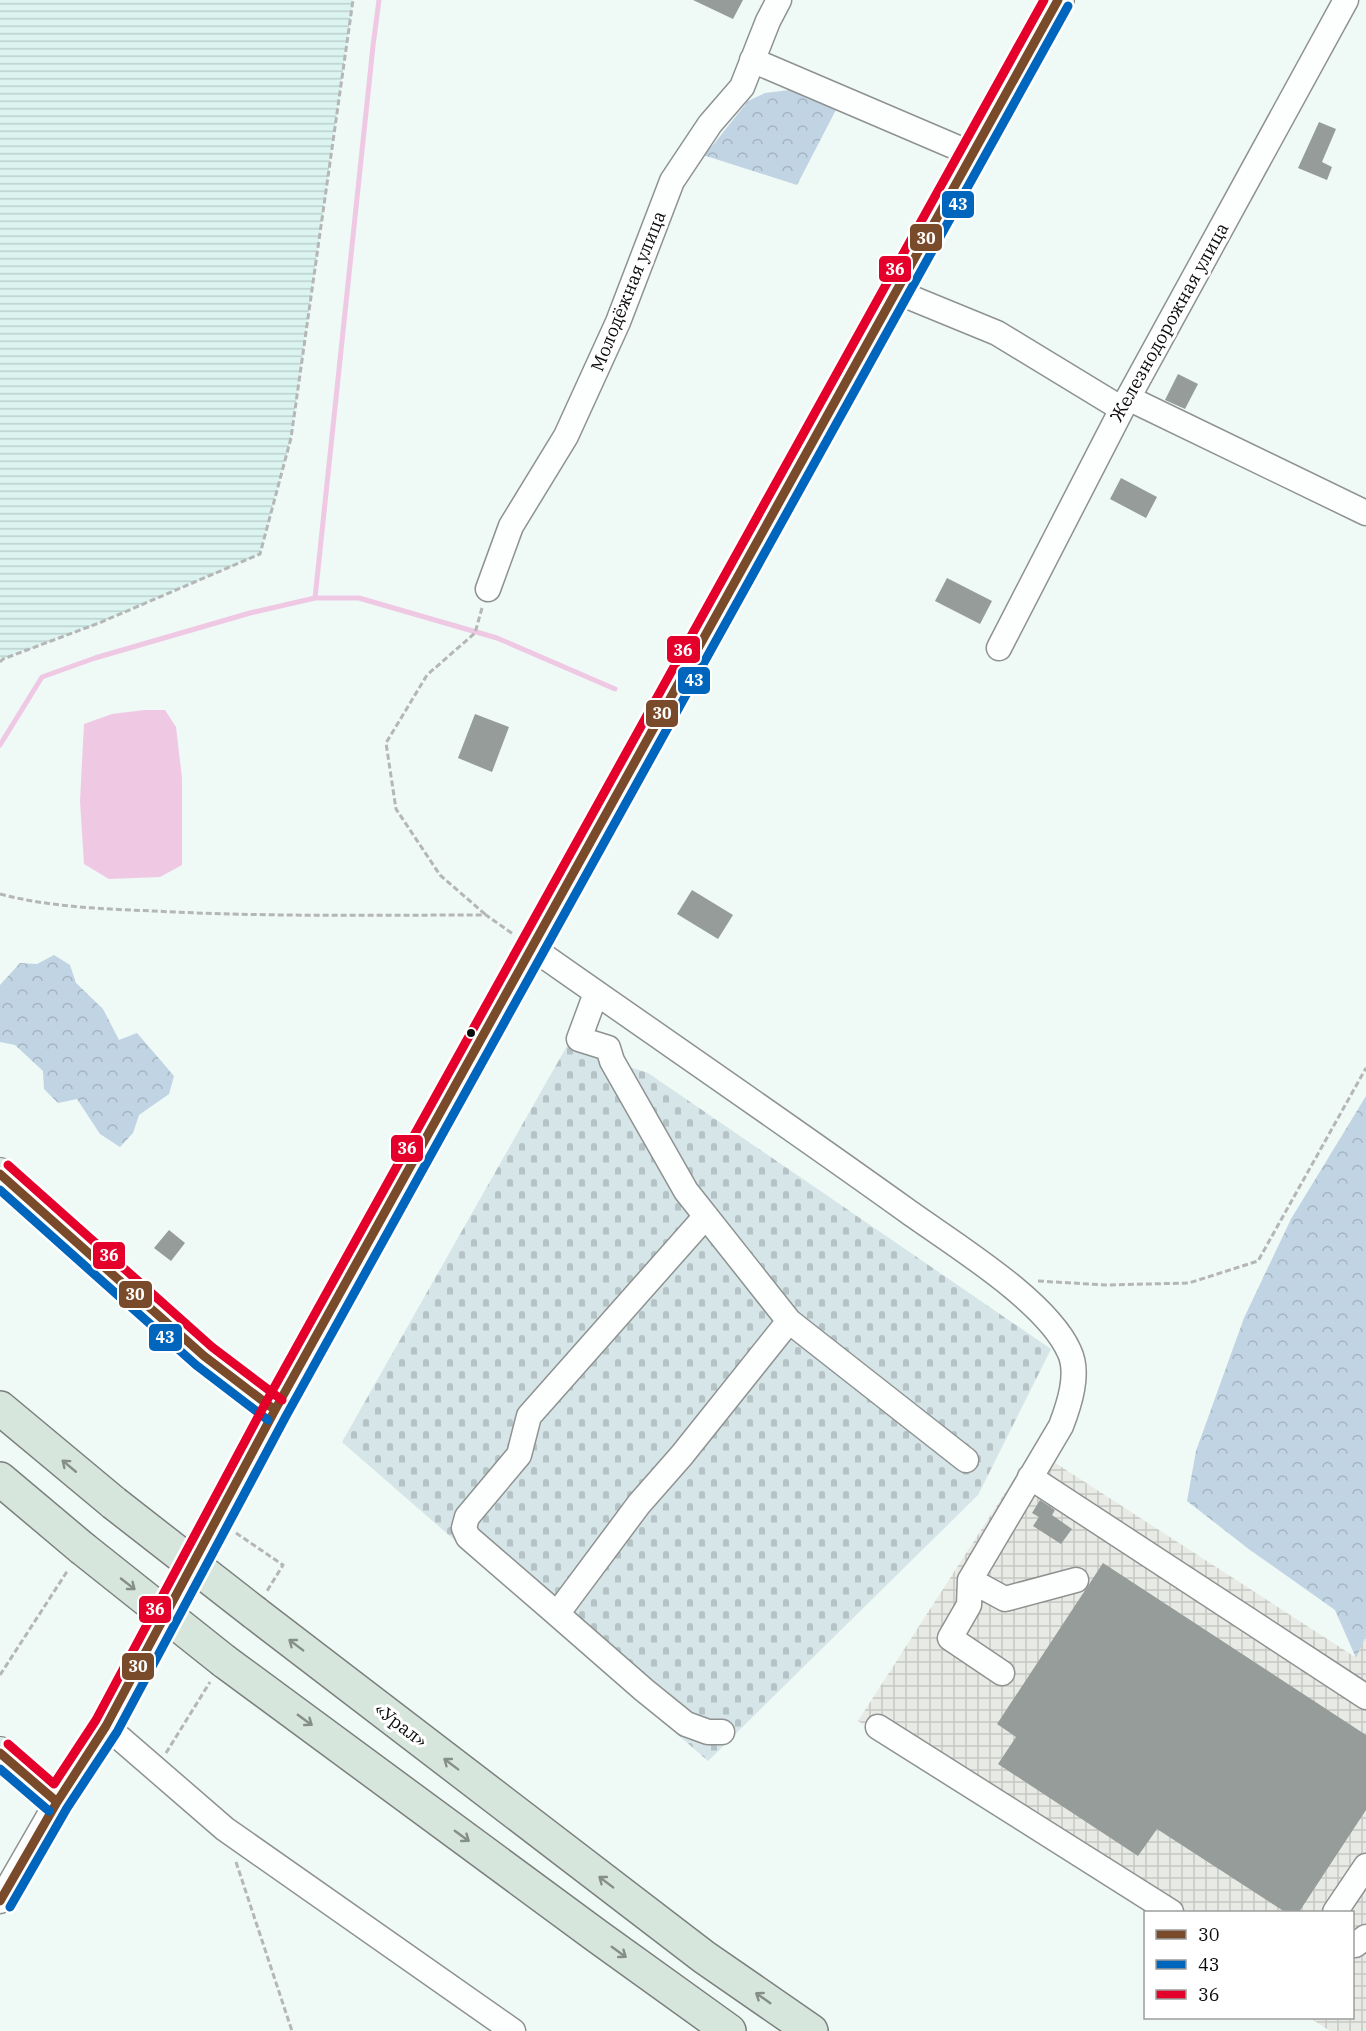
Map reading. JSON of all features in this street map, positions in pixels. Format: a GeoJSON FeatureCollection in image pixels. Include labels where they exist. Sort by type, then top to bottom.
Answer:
{"type":"FeatureCollection","features":[{"type":"Feature","properties":{"kind":"highway","name":"«Урал»"},"geometry":{"type":"LineString","coordinates":[[0,1408],[114,1503],[255,1613],[704,1957],[811,2031]]}},
{"type":"Feature","properties":{"kind":"highway"},"geometry":{"type":"LineString","coordinates":[[0,1479],[82,1548],[225,1661],[729,2031]]}},
{"type":"Feature","properties":{"kind":"main road"},"geometry":{"type":"LineString","coordinates":[[0,1753],[57,1802],[106,1726],[275,1410],[1058,0]]}},
{"type":"Feature","properties":{"kind":"main road"},"geometry":{"type":"LineString","coordinates":[[0,1173],[204,1356],[275,1410]]}},
{"type":"Feature","properties":{"kind":"street","name":"Молодёжная улица"},"geometry":{"type":"LineString","coordinates":[[489,589],[511,526],[566,436],[618,322],[672,181],[710,124],[742,87],[768,21],[779,0]]}},
{"type":"Feature","properties":{"kind":"street","name":"Железнодорожная улица"},"geometry":{"type":"LineString","coordinates":[[999,648],[1125,403],[1346,0]]}},
{"type":"Feature","properties":{"kind":"street"},"geometry":{"type":"LineString","coordinates":[[752,60],[972,154]]}},
{"type":"Feature","properties":{"kind":"street"},"geometry":{"type":"LineString","coordinates":[[897,292],[997,333],[1125,403],[1366,513]]}},
{"type":"Feature","properties":{"kind":"street"},"geometry":{"type":"LineString","coordinates":[[531,947],[877,1188],[1003,1280],[1029,1302],[1058,1332],[1071,1353],[1073,1376],[1071,1401],[1061,1426],[970,1580],[969,1605],[950,1638],[1002,1673]]}},
{"type":"Feature","properties":{"kind":"street"},"geometry":{"type":"LineString","coordinates":[[596,993],[579,1039],[609,1048],[612,1061],[686,1191],[789,1321],[966,1460]]}},
{"type":"Feature","properties":{"kind":"street"},"geometry":{"type":"LineString","coordinates":[[706,1216],[529,1416],[519,1455],[467,1517],[464,1528],[468,1537],[686,1724],[708,1732],[722,1732]]}},
{"type":"Feature","properties":{"kind":"street"},"geometry":{"type":"LineString","coordinates":[[557,1614],[639,1504],[682,1455],[789,1321]]}},
{"type":"Feature","properties":{"kind":"street"},"geometry":{"type":"LineString","coordinates":[[1030,1477],[1366,1697]]}},
{"type":"Feature","properties":{"kind":"street"},"geometry":{"type":"LineString","coordinates":[[970,1580],[1005,1599],[1076,1580]]}},
{"type":"Feature","properties":{"kind":"street"},"geometry":{"type":"LineString","coordinates":[[106,1726],[225,1829],[513,2031]]}},
{"type":"Feature","properties":{"kind":"street"},"geometry":{"type":"LineString","coordinates":[[878,1727],[1168,1911]]}},
{"type":"Feature","properties":{"kind":"street"},"geometry":{"type":"LineString","coordinates":[[0,1900],[57,1802]]}},
{"type":"Feature","properties":{"kind":"street"},"geometry":{"type":"LineString","coordinates":[[1336,1911],[1366,1866]]}},
{"type":"Feature","properties":{"kind":"path"},"geometry":{"type":"LineString","coordinates":[[0,662],[99,623],[260,554],[291,438],[353,0]]}},
{"type":"Feature","properties":{"kind":"path"},"geometry":{"type":"LineString","coordinates":[[478,623],[474,633],[427,675],[386,743],[396,809],[440,875],[486,915],[531,947]]}},
{"type":"Feature","properties":{"kind":"path"},"geometry":{"type":"LineString","coordinates":[[0,894],[24,900],[130,910],[229,915],[486,915]]}},
{"type":"Feature","properties":{"kind":"path"},"geometry":{"type":"LineString","coordinates":[[1003,1280],[1106,1285],[1189,1283],[1258,1261],[1366,1068]]}},
{"type":"Feature","properties":{"kind":"path"},"geometry":{"type":"LineString","coordinates":[[218,1520],[283,1565],[255,1613]]}},
{"type":"Feature","properties":{"kind":"path"},"geometry":{"type":"LineString","coordinates":[[0,1675],[82,1548]]}},
{"type":"Feature","properties":{"kind":"path"},"geometry":{"type":"LineString","coordinates":[[156,1770],[225,1661]]}},
{"type":"Feature","properties":{"kind":"path"},"geometry":{"type":"LineString","coordinates":[[225,1829],[292,2031]]}},
{"type":"Feature","properties":{"kind":"shaded area"},"geometry":{"type":"Polygon","coordinates":[[[0,0],[353,0],[291,438],[260,554],[99,623],[0,662],[0,0]]]}},
{"type":"Feature","properties":{"kind":"shaded area"},"geometry":{"type":"Polygon","coordinates":[[[165,710],[176,727],[182,778],[182,865],[160,877],[109,879],[84,864],[80,801],[84,724],[112,714],[165,710]]]}},
{"type":"Feature","properties":{"kind":"shaded area"},"geometry":{"type":"Polygon","coordinates":[[[1030,1454],[1043,1455],[1355,1657],[1366,1636],[1366,2031],[1330,2031],[1312,2019],[1354,2019],[1354,1911],[1148,1911],[858,1721],[1030,1454]]]}},
{"type":"Feature","properties":{"kind":"green space"},"geometry":{"type":"Polygon","coordinates":[[[789,90],[839,104],[797,185],[703,155],[748,101],[765,93],[789,90]]]}},
{"type":"Feature","properties":{"kind":"green space"},"geometry":{"type":"Polygon","coordinates":[[[54,955],[70,965],[76,983],[103,1009],[119,1040],[137,1033],[174,1076],[169,1094],[139,1115],[133,1133],[120,1147],[100,1134],[77,1099],[58,1103],[44,1089],[43,1071],[15,1045],[0,1042],[0,985],[20,963],[37,964],[54,955]]]}},
{"type":"Feature","properties":{"kind":"green space"},"geometry":{"type":"Polygon","coordinates":[[[567,1046],[648,1073],[1051,1349],[978,1495],[708,1761],[342,1442],[567,1046]]]}},
{"type":"Feature","properties":{"kind":"green space"},"geometry":{"type":"Polygon","coordinates":[[[1366,1096],[1366,1636],[1356,1658],[1335,1610],[1250,1550],[1187,1501],[1196,1451],[1244,1318],[1291,1219],[1366,1096]]]}},
{"type":"Feature","properties":{"kind":"building"},"geometry":{"type":"Polygon","coordinates":[[[693,0],[743,0],[733,19],[693,0]]]}},
{"type":"Feature","properties":{"kind":"building"},"geometry":{"type":"Polygon","coordinates":[[[1319,122],[1336,129],[1322,162],[1332,167],[1327,180],[1298,168],[1319,122]]]}},
{"type":"Feature","properties":{"kind":"building"},"geometry":{"type":"Polygon","coordinates":[[[1178,374],[1198,384],[1185,409],[1165,400],[1178,374]]]}},
{"type":"Feature","properties":{"kind":"building"},"geometry":{"type":"Polygon","coordinates":[[[1121,478],[1157,497],[1146,518],[1110,499],[1121,478]]]}},
{"type":"Feature","properties":{"kind":"building"},"geometry":{"type":"Polygon","coordinates":[[[947,578],[992,601],[980,624],[935,601],[947,578]]]}},
{"type":"Feature","properties":{"kind":"building"},"geometry":{"type":"Polygon","coordinates":[[[475,714],[509,727],[492,772],[458,758],[475,714]]]}},
{"type":"Feature","properties":{"kind":"building"},"geometry":{"type":"Polygon","coordinates":[[[692,890],[733,915],[718,939],[677,914],[692,890]]]}},
{"type":"Feature","properties":{"kind":"building"},"geometry":{"type":"Polygon","coordinates":[[[169,1230],[185,1243],[171,1261],[154,1248],[169,1230]]]}},
{"type":"Feature","properties":{"kind":"building"},"geometry":{"type":"Polygon","coordinates":[[[1040,1500],[1055,1510],[1052,1515],[1072,1529],[1061,1544],[1033,1526],[1039,1517],[1032,1513],[1040,1500]]]}},
{"type":"Feature","properties":{"kind":"building"},"geometry":{"type":"Polygon","coordinates":[[[1103,1563],[1366,1735],[1366,1810],[1300,1911],[1283,1911],[1157,1829],[1138,1856],[998,1764],[1016,1737],[997,1724],[1103,1563]]]}},
{"type":"Feature","properties":{"kind":"waterway"},"geometry":{"type":"LineString","coordinates":[[315,598],[379,0]]}},
{"type":"Feature","properties":{"kind":"waterway"},"geometry":{"type":"LineString","coordinates":[[0,745],[42,677],[95,658],[250,613],[315,598],[359,598],[497,638],[615,689]]}},
{"type":"Feature","properties":{"kind":"transit line","name":"36"},"geometry":{"type":"LineString","coordinates":[[8,1744],[54,1784],[96,1720],[265,1404],[1044,0]]}},
{"type":"Feature","properties":{"kind":"transit line","name":"30"},"geometry":{"type":"LineString","coordinates":[[0,1901],[57,1802],[106,1726],[275,1410],[1058,0]]}},
{"type":"Feature","properties":{"kind":"transit line","name":"43"},"geometry":{"type":"LineString","coordinates":[[10,1907],[67,1808],[117,1732],[286,1416],[1068,6]]}},
{"type":"Feature","properties":{"kind":"transit line","name":"36"},"geometry":{"type":"LineString","coordinates":[[8,1165],[212,1347],[282,1400]]}},
{"type":"Feature","properties":{"kind":"transit line","name":"30"},"geometry":{"type":"LineString","coordinates":[[0,1174],[204,1356],[275,1410]]}},
{"type":"Feature","properties":{"kind":"transit line","name":"43"},"geometry":{"type":"LineString","coordinates":[[0,1190],[196,1365],[268,1420]]}},
{"type":"Feature","properties":{"kind":"transit line","name":"30"},"geometry":{"type":"LineString","coordinates":[[0,1753],[57,1802]]}},
{"type":"Feature","properties":{"kind":"transit line","name":"43"},"geometry":{"type":"LineString","coordinates":[[0,1769],[49,1811]]}}]}
